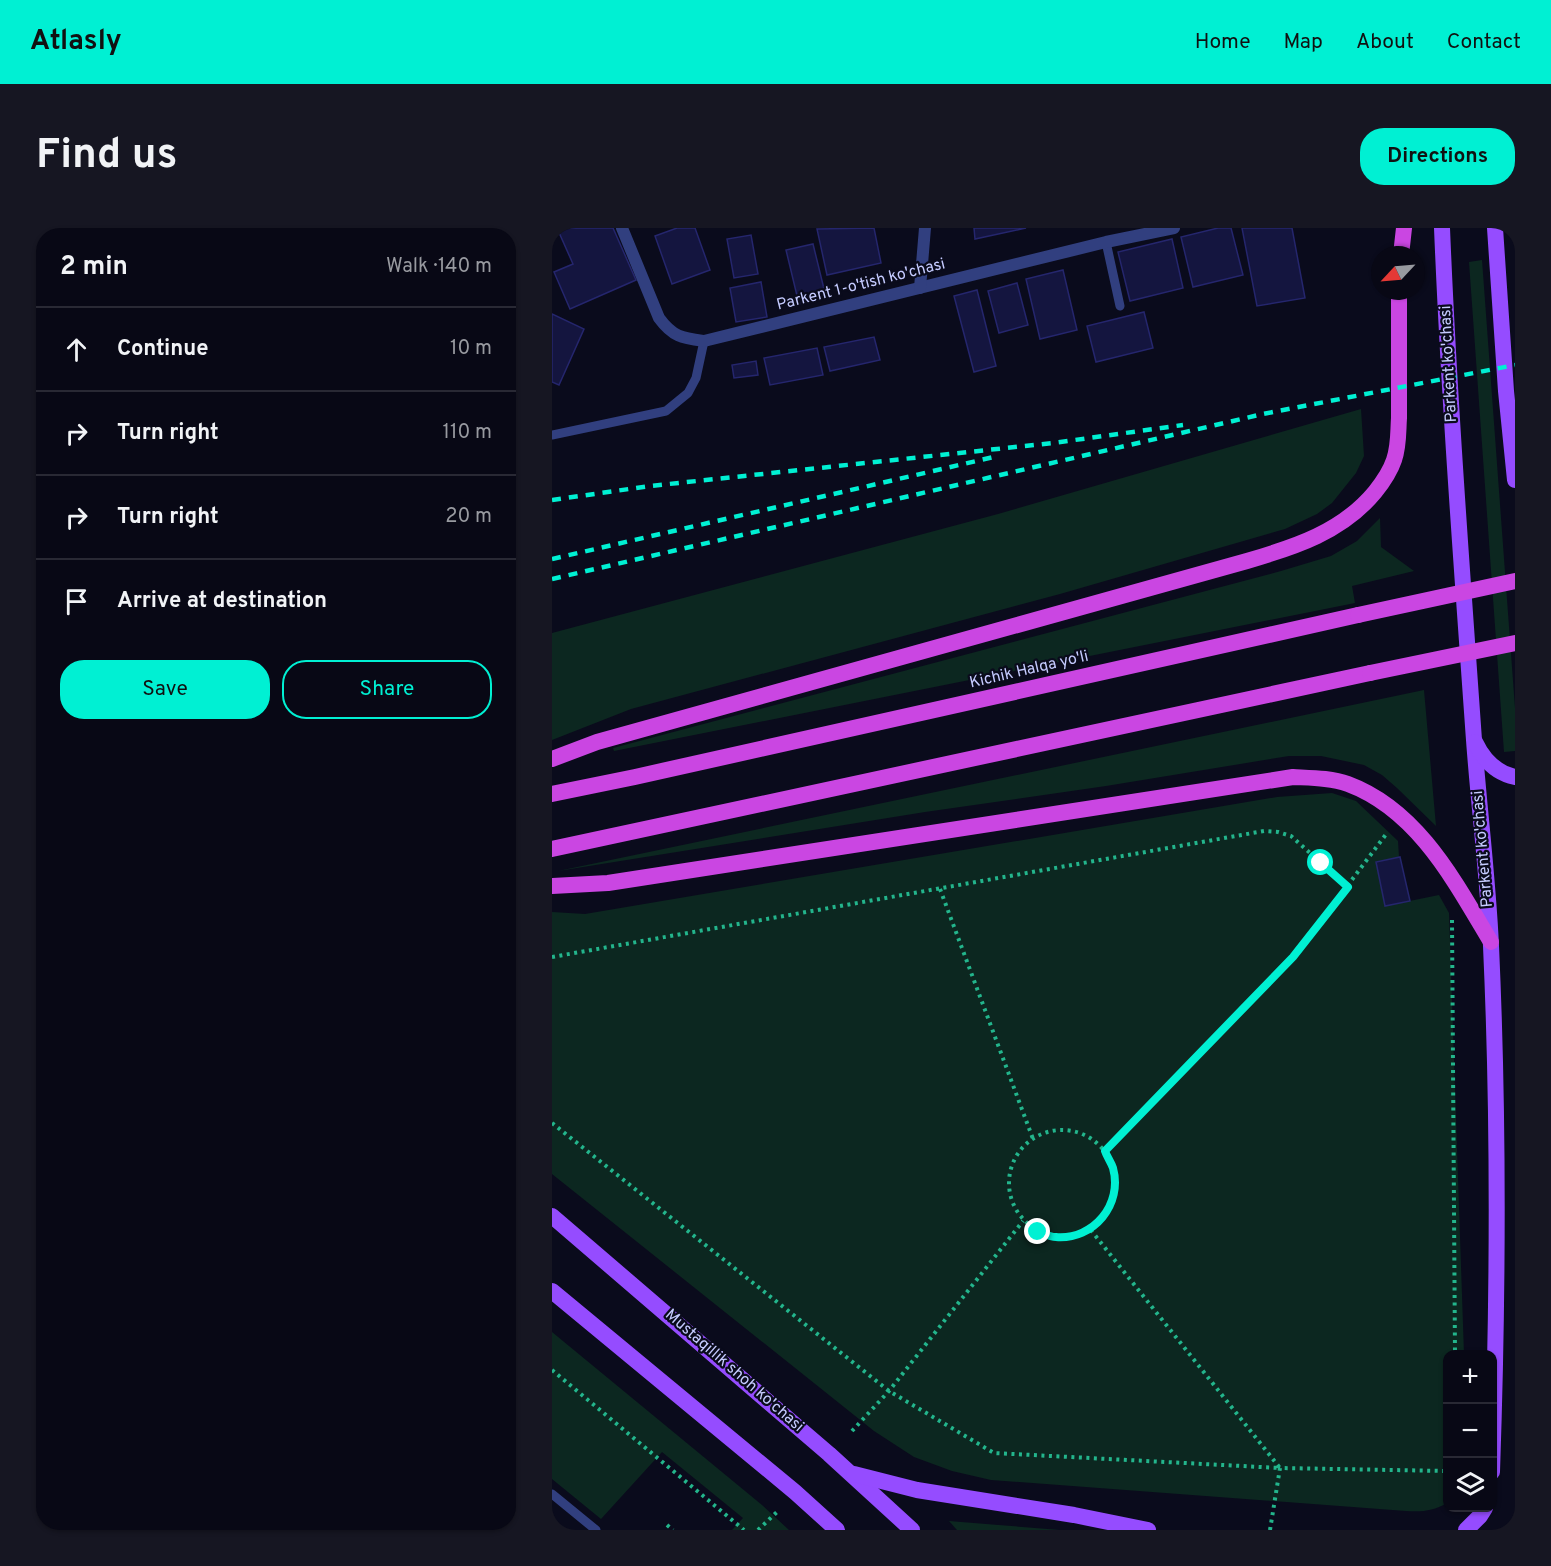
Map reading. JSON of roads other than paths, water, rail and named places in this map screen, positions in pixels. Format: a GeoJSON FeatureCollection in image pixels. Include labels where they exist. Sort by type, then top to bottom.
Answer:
{"type":"FeatureCollection","features":[{"type":"Feature","properties":{"kind":"highway"},"geometry":{"type":"LineString","coordinates":[[1402,246],[1404,228]]}},
{"type":"Feature","properties":{"kind":"highway"},"geometry":{"type":"LineString","coordinates":[[552,759],[597,742],[1247,561],[1307,542],[1332,529],[1353,515],[1372,495],[1389,472],[1394,460],[1399,418],[1399,300]]}},
{"type":"Feature","properties":{"kind":"highway","name":"Kichik Halqa yo'li"},"geometry":{"type":"LineString","coordinates":[[552,794],[647,775],[1358,615],[1515,582]]}},
{"type":"Feature","properties":{"kind":"highway"},"geometry":{"type":"LineString","coordinates":[[552,849],[1515,643]]}},
{"type":"Feature","properties":{"kind":"highway"},"geometry":{"type":"LineString","coordinates":[[552,886],[608,883],[1293,777],[1325,779],[1347,784],[1372,795],[1398,815],[1446,868],[1491,942]]}},
{"type":"Feature","properties":{"kind":"main road","name":"Parkent ko'chasi"},"geometry":{"type":"LineString","coordinates":[[1442,228],[1447,344],[1474,742],[1491,942],[1498,1197],[1493,1458]]}},
{"type":"Feature","properties":{"kind":"main road"},"geometry":{"type":"LineString","coordinates":[[1496,228],[1506,391],[1515,480]]}},
{"type":"Feature","properties":{"kind":"main road"},"geometry":{"type":"LineString","coordinates":[[1474,742],[1493,766],[1515,777]]}},
{"type":"Feature","properties":{"kind":"main road","name":"Mustaqillik shoh ko'chasi"},"geometry":{"type":"LineString","coordinates":[[552,1216],[851,1474],[912,1530]]}},
{"type":"Feature","properties":{"kind":"main road"},"geometry":{"type":"LineString","coordinates":[[552,1291],[787,1485],[837,1530]]}},
{"type":"Feature","properties":{"kind":"main road"},"geometry":{"type":"LineString","coordinates":[[851,1474],[917,1491],[1074,1515],[1148,1530]]}},
{"type":"Feature","properties":{"kind":"main road"},"geometry":{"type":"LineString","coordinates":[[1466,1530],[1482,1512]]}},
{"type":"Feature","properties":{"kind":"street","name":"Parkent 1-o'tish ko'chasi"},"geometry":{"type":"LineString","coordinates":[[622,228],[659,318],[667,329],[680,338],[704,341],[1106,242],[1174,228]]}},
{"type":"Feature","properties":{"kind":"street"},"geometry":{"type":"LineString","coordinates":[[920,288],[925,228]]}},
{"type":"Feature","properties":{"kind":"lane"},"geometry":{"type":"LineString","coordinates":[[1106,242],[1120,306]]}},
{"type":"Feature","properties":{"kind":"lane"},"geometry":{"type":"LineString","coordinates":[[552,435],[666,411],[688,393],[696,378],[704,341]]}},
{"type":"Feature","properties":{"kind":"lane"},"geometry":{"type":"LineString","coordinates":[[552,1494],[596,1530]]}},
{"type":"Feature","properties":{"kind":"railway"},"geometry":{"type":"LineString","coordinates":[[552,579],[1263,414],[1515,365]]}},
{"type":"Feature","properties":{"kind":"railway"},"geometry":{"type":"LineString","coordinates":[[552,500],[650,486],[1053,443],[1183,425]]}},
{"type":"Feature","properties":{"kind":"railway"},"geometry":{"type":"LineString","coordinates":[[552,559],[998,456]]}}]}
